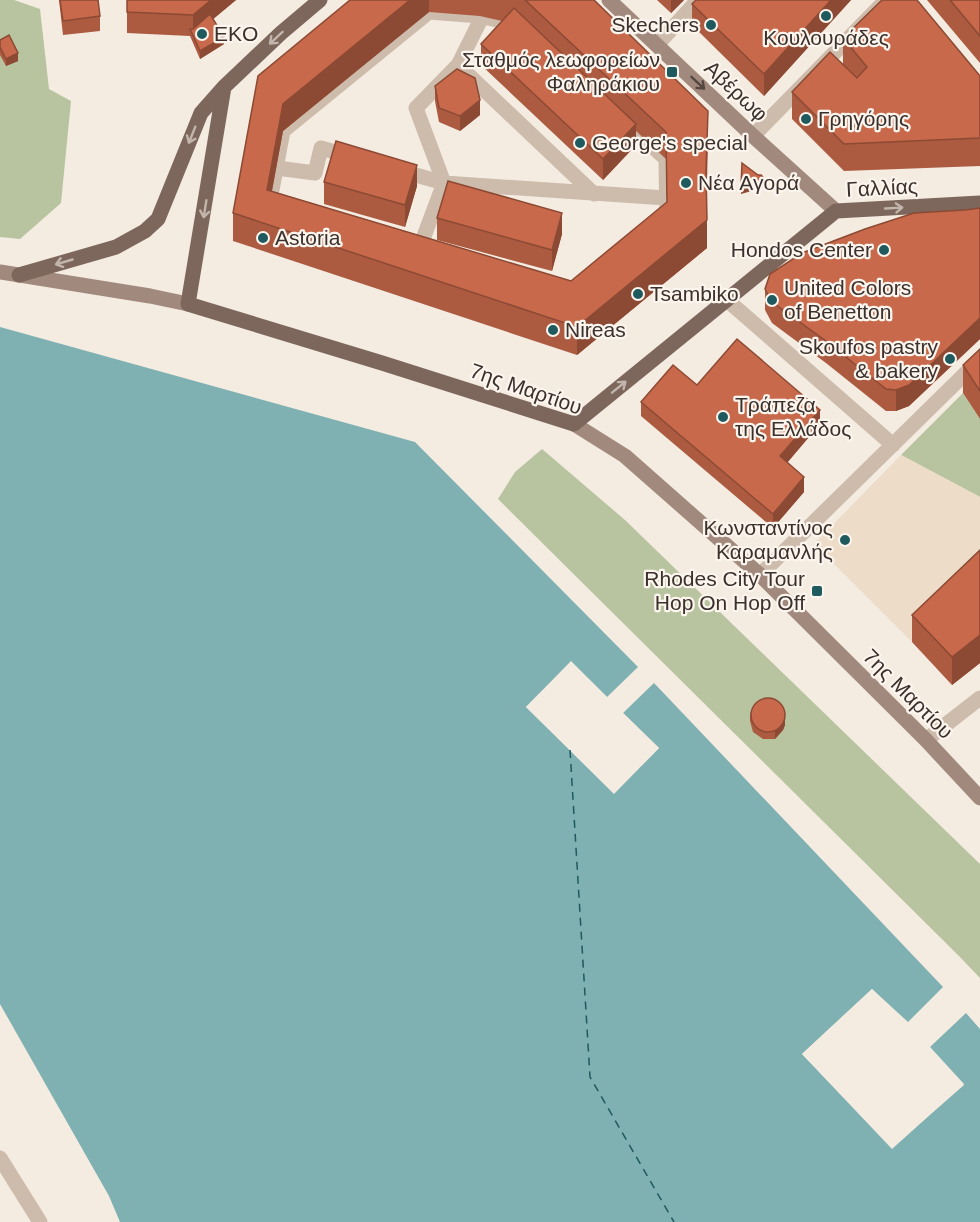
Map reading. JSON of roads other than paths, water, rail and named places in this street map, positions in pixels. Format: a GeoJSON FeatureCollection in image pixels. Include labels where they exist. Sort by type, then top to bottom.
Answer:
{"type":"FeatureCollection","features":[{"type":"Feature","properties":{"kind":"main road"},"geometry":{"type":"LineString","coordinates":[[19,275],[116,247],[145,231],[158,219],[201,113],[224,87],[320,0]]}},
{"type":"Feature","properties":{"kind":"main road","name":"Αβέρωφ"},"geometry":{"type":"LineString","coordinates":[[609,0],[836,211]]}},
{"type":"Feature","properties":{"kind":"main road"},"geometry":{"type":"LineString","coordinates":[[188,304],[224,87]]}},
{"type":"Feature","properties":{"kind":"main road","name":"Γαλλίας"},"geometry":{"type":"LineString","coordinates":[[574,424],[836,211],[980,203]]}},
{"type":"Feature","properties":{"kind":"main road","name":"7ης Μαρτίου"},"geometry":{"type":"LineString","coordinates":[[0,272],[188,304],[574,424],[625,456],[760,575],[926,740],[980,798]]}},
{"type":"Feature","properties":{"kind":"street"},"geometry":{"type":"LineString","coordinates":[[657,45],[698,0]]}},
{"type":"Feature","properties":{"kind":"street"},"geometry":{"type":"LineString","coordinates":[[753,136],[886,0]]}},
{"type":"Feature","properties":{"kind":"street"},"geometry":{"type":"LineString","coordinates":[[429,12],[480,20],[523,26],[666,159],[662,198],[667,229],[571,309],[416,257],[267,217],[282,169],[283,131],[429,12]]}},
{"type":"Feature","properties":{"kind":"street"},"geometry":{"type":"LineString","coordinates":[[416,257],[444,183],[416,108],[458,65],[480,20]]}},
{"type":"Feature","properties":{"kind":"street"},"geometry":{"type":"LineString","coordinates":[[458,65],[594,194]]}},
{"type":"Feature","properties":{"kind":"street"},"geometry":{"type":"LineString","coordinates":[[282,169],[315,173],[321,148],[366,161]]}},
{"type":"Feature","properties":{"kind":"street"},"geometry":{"type":"LineString","coordinates":[[388,167],[444,183],[662,198]]}},
{"type":"Feature","properties":{"kind":"street"},"geometry":{"type":"LineString","coordinates":[[727,300],[893,445]]}},
{"type":"Feature","properties":{"kind":"street"},"geometry":{"type":"LineString","coordinates":[[760,575],[980,360]]}},
{"type":"Feature","properties":{"kind":"street"},"geometry":{"type":"LineString","coordinates":[[926,740],[980,698]]}},
{"type":"Feature","properties":{"kind":"street"},"geometry":{"type":"LineString","coordinates":[[0,1158],[40,1222]]}},
{"type":"Feature","properties":{"kind":"water"},"geometry":{"type":"Polygon","coordinates":[[[0,327],[415,442],[638,667],[607,697],[571,662],[526,707],[614,793],[659,748],[623,713],[654,683],[943,987],[908,1022],[872,989],[802,1054],[892,1148],[964,1085],[930,1047],[966,1013],[980,1029],[980,1222],[120,1222],[109,1196],[0,1004],[0,327]]]}},
{"type":"Feature","properties":{"kind":"place","name":"Κουλουράδες"},"geometry":{"type":"Point","coordinates":[826,16]}},
{"type":"Feature","properties":{"kind":"place","name":"Skechers"},"geometry":{"type":"Point","coordinates":[711,25]}},
{"type":"Feature","properties":{"kind":"place","name":"EKO"},"geometry":{"type":"Point","coordinates":[202,34]}},
{"type":"Feature","properties":{"kind":"place","name":"Σταθμός λεωφορείων Φαληράκιου"},"geometry":{"type":"Point","coordinates":[672,72]}},
{"type":"Feature","properties":{"kind":"place","name":"Γρηγόρης"},"geometry":{"type":"Point","coordinates":[806,119]}},
{"type":"Feature","properties":{"kind":"place","name":"George's special"},"geometry":{"type":"Point","coordinates":[580,143]}},
{"type":"Feature","properties":{"kind":"place","name":"Νέα Αγορά"},"geometry":{"type":"Point","coordinates":[686,183]}},
{"type":"Feature","properties":{"kind":"place","name":"Astoria"},"geometry":{"type":"Point","coordinates":[263,238]}},
{"type":"Feature","properties":{"kind":"place","name":"Hondos Center"},"geometry":{"type":"Point","coordinates":[884,250]}},
{"type":"Feature","properties":{"kind":"place","name":"Tsambiko"},"geometry":{"type":"Point","coordinates":[638,294]}},
{"type":"Feature","properties":{"kind":"place","name":"United Colors of Benetton"},"geometry":{"type":"Point","coordinates":[772,300]}},
{"type":"Feature","properties":{"kind":"place","name":"Nireas"},"geometry":{"type":"Point","coordinates":[553,330]}},
{"type":"Feature","properties":{"kind":"place","name":"Skoufos pastry & bakery"},"geometry":{"type":"Point","coordinates":[950,359]}},
{"type":"Feature","properties":{"kind":"place","name":"Τράπεζα της Ελλάδος"},"geometry":{"type":"Point","coordinates":[723,417]}},
{"type":"Feature","properties":{"kind":"place","name":"Κωνσταντίνος Καραμανλής"},"geometry":{"type":"Point","coordinates":[845,540]}},
{"type":"Feature","properties":{"kind":"place","name":"Rhodes City Tour Hop On Hop Off"},"geometry":{"type":"Point","coordinates":[817,591]}}]}
